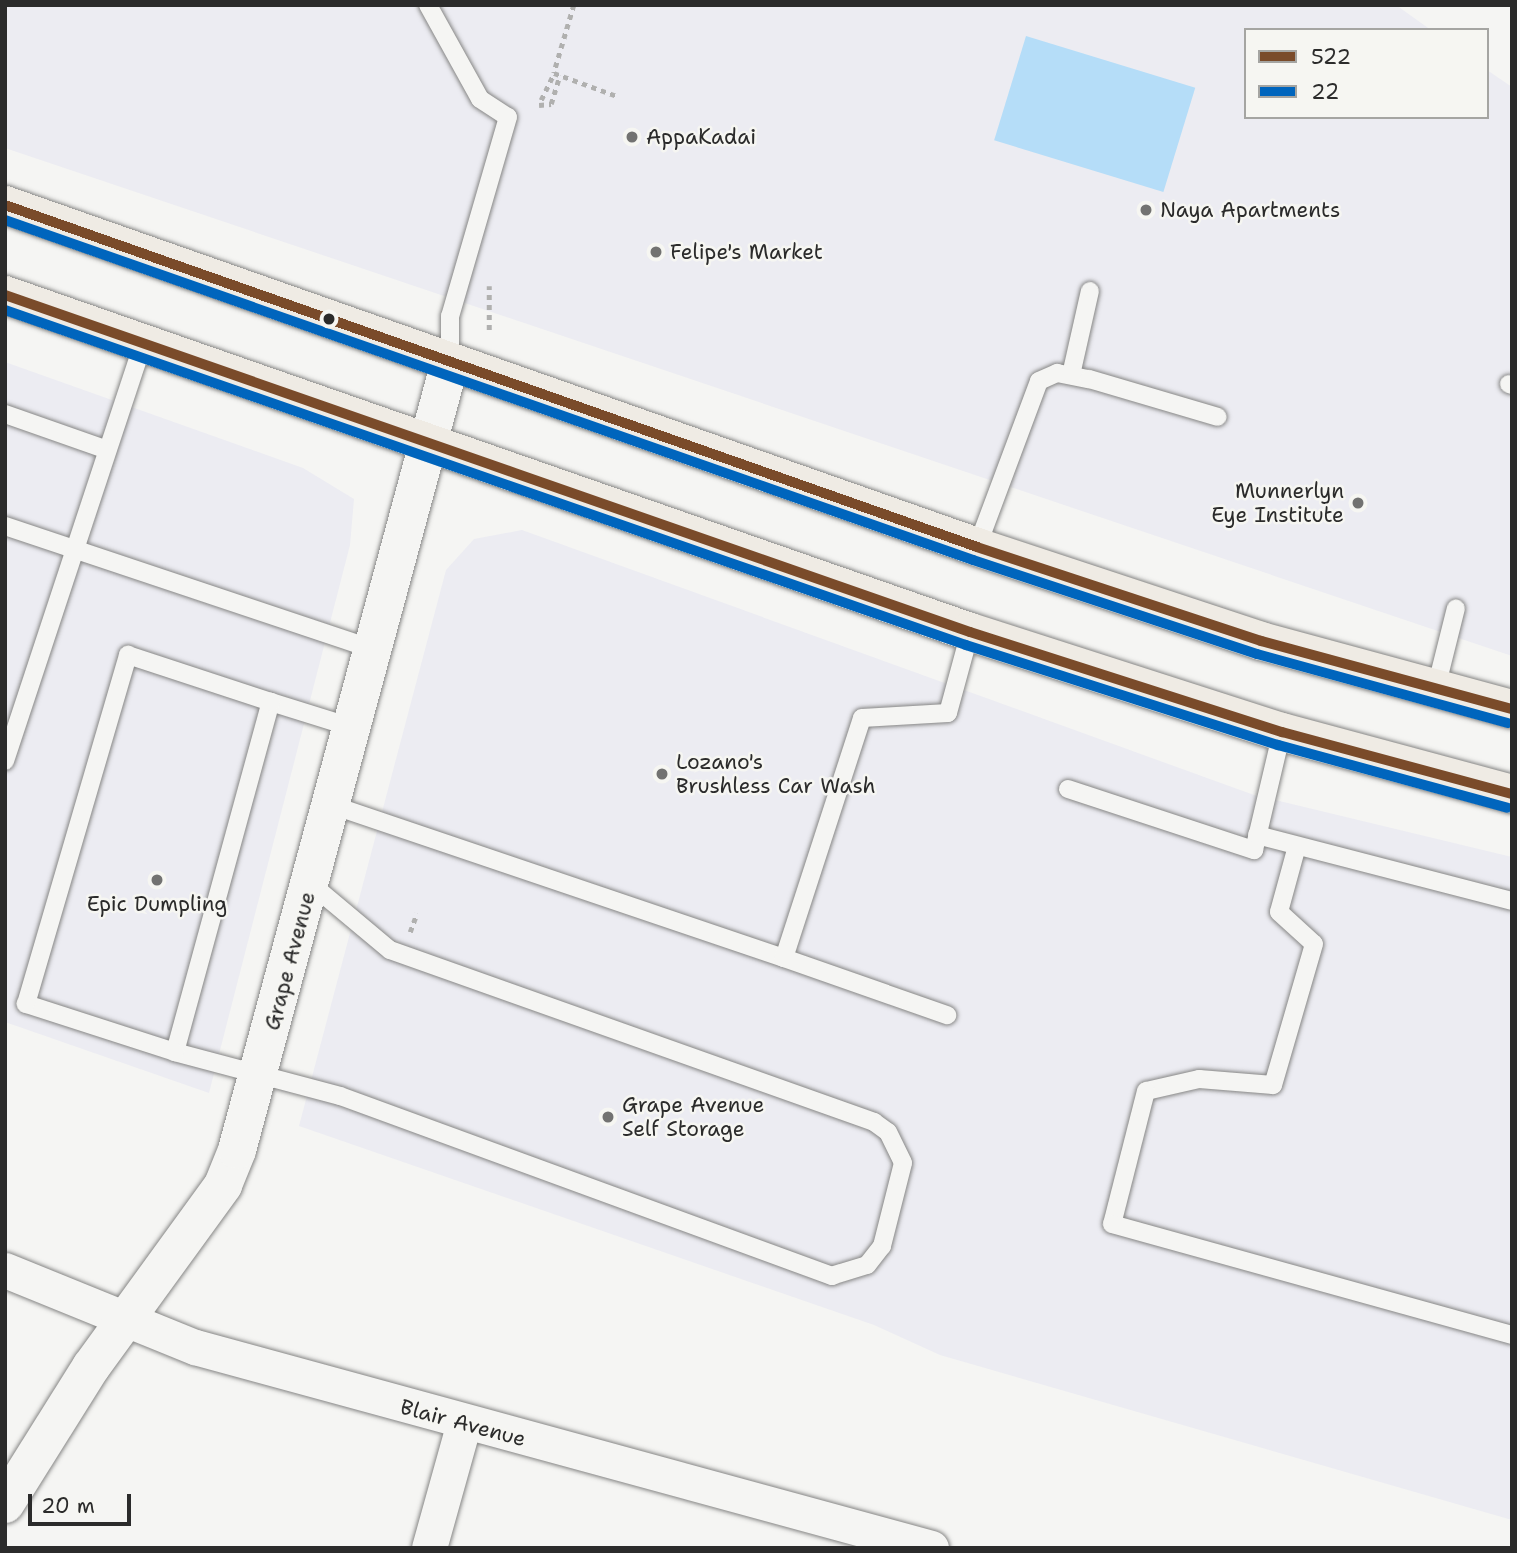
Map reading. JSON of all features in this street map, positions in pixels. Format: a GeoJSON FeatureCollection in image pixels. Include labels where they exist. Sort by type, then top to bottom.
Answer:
{"type":"FeatureCollection","features":[{"type":"Feature","properties":{"kind":"main road"},"geometry":{"type":"LineString","coordinates":[[5,205],[977,547],[1261,641],[1512,709]]}},
{"type":"Feature","properties":{"kind":"main road"},"geometry":{"type":"LineString","coordinates":[[5,295],[970,632],[1282,732],[1512,794]]}},
{"type":"Feature","properties":{"kind":"street","name":"Grape Avenue"},"geometry":{"type":"LineString","coordinates":[[5,1504],[223,1185],[259,1073],[375,650],[450,362]]}},
{"type":"Feature","properties":{"kind":"street","name":"Blair Avenue"},"geometry":{"type":"LineString","coordinates":[[5,1270],[195,1347],[879,1541],[930,1548]]}},
{"type":"Feature","properties":{"kind":"street"},"geometry":{"type":"LineString","coordinates":[[429,1548],[464,1423]]}},
{"type":"Feature","properties":{"kind":"lane"},"geometry":{"type":"LineString","coordinates":[[428,5],[480,99],[508,117],[450,316],[450,362]]}},
{"type":"Feature","properties":{"kind":"lane"},"geometry":{"type":"LineString","coordinates":[[1071,375],[1090,290]]}},
{"type":"Feature","properties":{"kind":"lane"},"geometry":{"type":"LineString","coordinates":[[5,761],[143,344]]}},
{"type":"Feature","properties":{"kind":"lane"},"geometry":{"type":"LineString","coordinates":[[977,547],[1029,394],[1040,381],[1071,375],[1218,417]]}},
{"type":"Feature","properties":{"kind":"lane"},"geometry":{"type":"LineString","coordinates":[[5,414],[107,450]]}},
{"type":"Feature","properties":{"kind":"lane"},"geometry":{"type":"LineString","coordinates":[[5,526],[375,650]]}},
{"type":"Feature","properties":{"kind":"lane"},"geometry":{"type":"LineString","coordinates":[[1436,688],[1456,608]]}},
{"type":"Feature","properties":{"kind":"lane"},"geometry":{"type":"LineString","coordinates":[[784,958],[862,718],[948,713],[970,632]]}},
{"type":"Feature","properties":{"kind":"lane"},"geometry":{"type":"LineString","coordinates":[[311,884],[390,950],[874,1122],[898,1147],[903,1181],[882,1246],[867,1265],[832,1276],[341,1096],[174,1052],[26,1003],[128,655],[354,728]]}},
{"type":"Feature","properties":{"kind":"lane"},"geometry":{"type":"LineString","coordinates":[[174,1052],[271,702]]}},
{"type":"Feature","properties":{"kind":"lane"},"geometry":{"type":"LineString","coordinates":[[1068,789],[1254,850],[1282,732]]}},
{"type":"Feature","properties":{"kind":"lane"},"geometry":{"type":"LineString","coordinates":[[332,805],[947,1015]]}},
{"type":"Feature","properties":{"kind":"lane"},"geometry":{"type":"LineString","coordinates":[[1257,835],[1512,901]]}},
{"type":"Feature","properties":{"kind":"lane"},"geometry":{"type":"LineString","coordinates":[[1297,846],[1279,912],[1314,944],[1273,1085],[1199,1079],[1146,1091],[1112,1224],[1512,1335]]}},
{"type":"Feature","properties":{"kind":"path"},"geometry":{"type":"LineString","coordinates":[[557,74],[540,103],[551,104],[574,5]]}},
{"type":"Feature","properties":{"kind":"path"},"geometry":{"type":"LineString","coordinates":[[557,74],[617,96]]}},
{"type":"Feature","properties":{"kind":"path"},"geometry":{"type":"LineString","coordinates":[[489,286],[489,330]]}},
{"type":"Feature","properties":{"kind":"shaded area"},"geometry":{"type":"Polygon","coordinates":[[[5,5],[1396,5],[1428,28],[1244,28],[1244,119],[1489,119],[1489,71],[1512,87],[1512,656],[5,148],[5,5]]]}},
{"type":"Feature","properties":{"kind":"shaded area"},"geometry":{"type":"Polygon","coordinates":[[[5,362],[303,468],[354,499],[350,545],[209,1093],[5,1022],[5,362]]]}},
{"type":"Feature","properties":{"kind":"shaded area"},"geometry":{"type":"Polygon","coordinates":[[[522,530],[1254,795],[1512,857],[1512,1520],[940,1355],[874,1325],[299,1126],[446,570],[474,539],[522,530]]]}},
{"type":"Feature","properties":{"kind":"water"},"geometry":{"type":"Polygon","coordinates":[[[1026,36],[1195,88],[1163,192],[994,140],[1026,36]]]}},
{"type":"Feature","properties":{"kind":"transit line","name":"522"},"geometry":{"type":"LineString","coordinates":[[5,205],[977,547],[1261,641],[1512,709]]}},
{"type":"Feature","properties":{"kind":"transit line","name":"22"},"geometry":{"type":"LineString","coordinates":[[5,220],[973,560],[1257,654],[1508,723]]}},
{"type":"Feature","properties":{"kind":"transit line","name":"522"},"geometry":{"type":"LineString","coordinates":[[5,295],[970,632],[1282,732],[1512,794]]}},
{"type":"Feature","properties":{"kind":"transit line","name":"22"},"geometry":{"type":"LineString","coordinates":[[5,310],[966,645],[1278,745],[1508,808]]}},
{"type":"Feature","properties":{"kind":"place","name":"AppaKadai"},"geometry":{"type":"Point","coordinates":[632,137]}},
{"type":"Feature","properties":{"kind":"place","name":"Naya Apartments"},"geometry":{"type":"Point","coordinates":[1146,210]}},
{"type":"Feature","properties":{"kind":"place","name":"Felipe's Market"},"geometry":{"type":"Point","coordinates":[656,252]}},
{"type":"Feature","properties":{"kind":"place","name":"Munnerlyn Eye Institute"},"geometry":{"type":"Point","coordinates":[1358,503]}},
{"type":"Feature","properties":{"kind":"place","name":"Lozano's Brushless Car Wash"},"geometry":{"type":"Point","coordinates":[662,774]}},
{"type":"Feature","properties":{"kind":"place","name":"Epic Dumpling"},"geometry":{"type":"Point","coordinates":[157,880]}},
{"type":"Feature","properties":{"kind":"place","name":"Grape Avenue Self Storage"},"geometry":{"type":"Point","coordinates":[608,1117]}}]}
